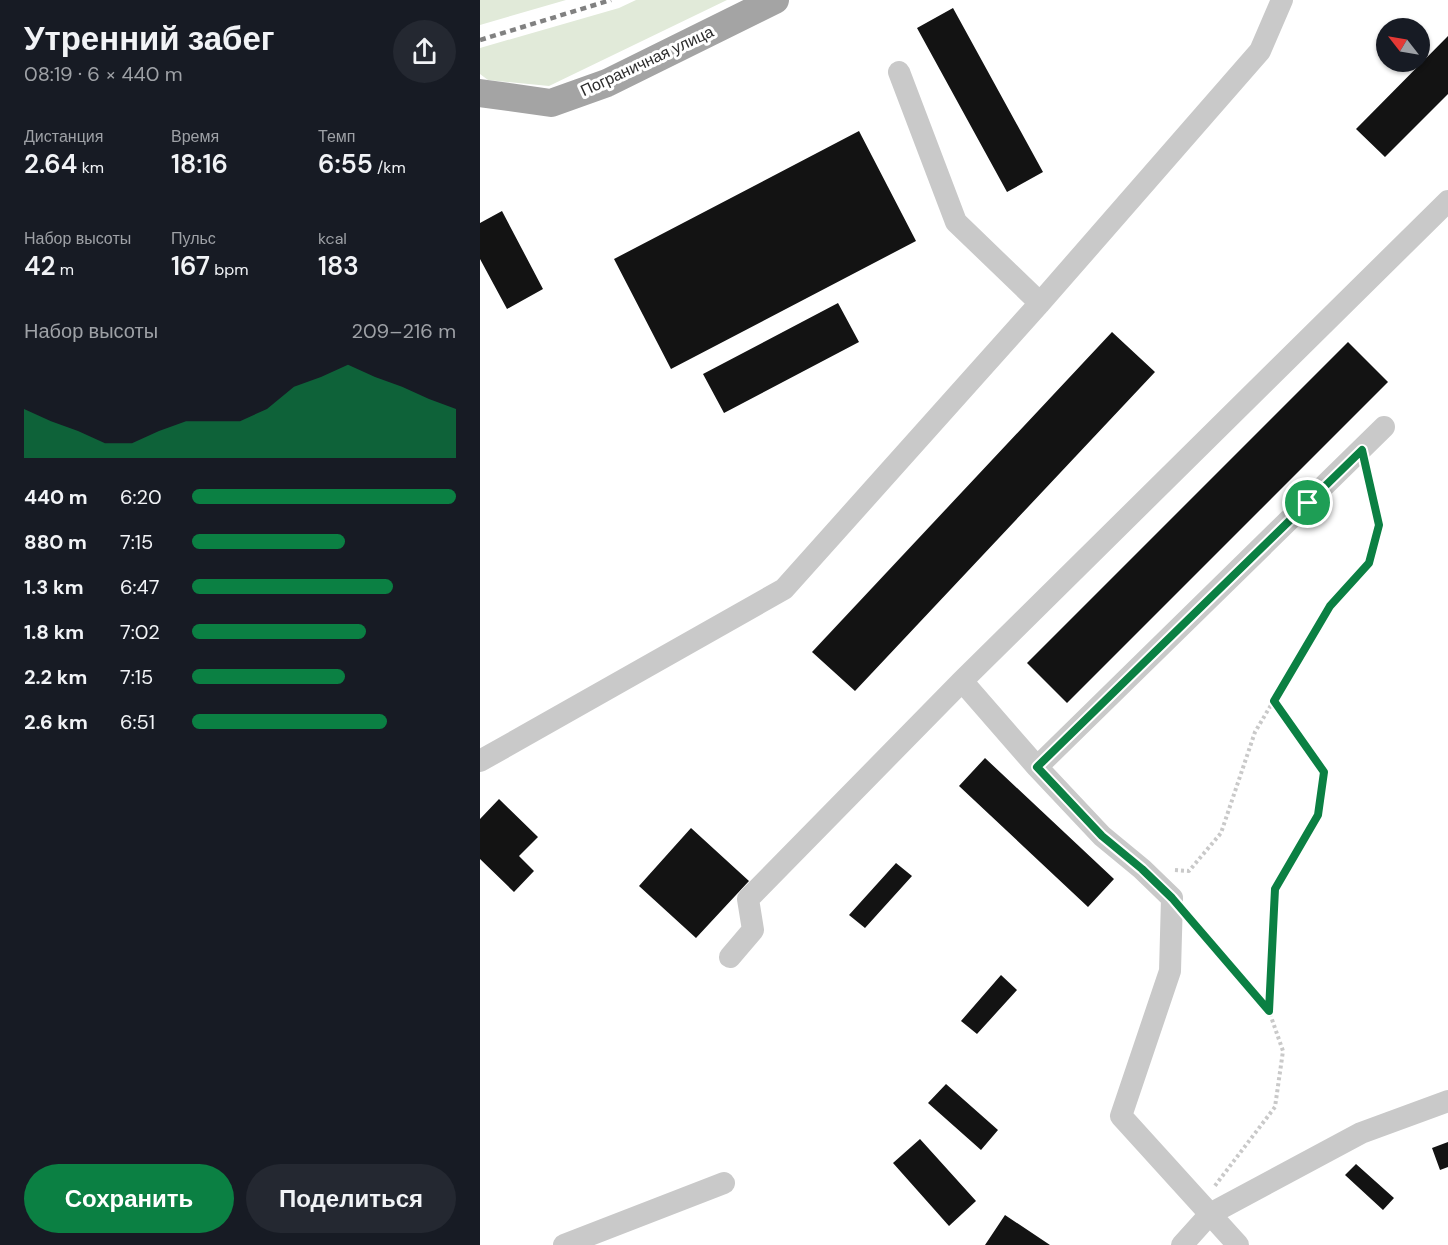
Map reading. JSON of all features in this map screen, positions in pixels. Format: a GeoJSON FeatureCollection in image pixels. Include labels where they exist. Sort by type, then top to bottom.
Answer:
{"type":"FeatureCollection","features":[{"type":"Feature","properties":{"kind":"main road","name":"Пограничная улица"},"geometry":{"type":"LineString","coordinates":[[480,93],[551,103],[607,83],[775,0]]}},
{"type":"Feature","properties":{"kind":"lane"},"geometry":{"type":"LineString","coordinates":[[480,761],[784,588],[1040,303],[1260,51],[1282,0]]}},
{"type":"Feature","properties":{"kind":"lane"},"geometry":{"type":"LineString","coordinates":[[900,72],[956,222],[1040,303]]}},
{"type":"Feature","properties":{"kind":"lane"},"geometry":{"type":"LineString","coordinates":[[730,957],[753,930],[748,899],[962,681],[1448,201]]}},
{"type":"Feature","properties":{"kind":"lane"},"geometry":{"type":"LineString","coordinates":[[1037,767],[1384,426]]}},
{"type":"Feature","properties":{"kind":"lane"},"geometry":{"type":"LineString","coordinates":[[962,681],[1037,767],[1102,836],[1142,869],[1172,898],[1170,971],[1121,1116],[1238,1245]]}},
{"type":"Feature","properties":{"kind":"lane"},"geometry":{"type":"LineString","coordinates":[[1182,1245],[1210,1214],[1361,1133],[1448,1101]]}},
{"type":"Feature","properties":{"kind":"lane"},"geometry":{"type":"LineString","coordinates":[[564,1245],[724,1183]]}},
{"type":"Feature","properties":{"kind":"path"},"geometry":{"type":"LineString","coordinates":[[1142,869],[1190,871],[1221,833],[1254,732],[1330,606],[1369,563],[1379,525],[1362,450]]}},
{"type":"Feature","properties":{"kind":"path"},"geometry":{"type":"LineString","coordinates":[[1269,1011],[1275,889],[1318,815],[1324,772],[1274,701]]}},
{"type":"Feature","properties":{"kind":"path"},"geometry":{"type":"LineString","coordinates":[[1172,898],[1269,1011],[1283,1051],[1275,1107],[1214,1186],[1210,1214]]}},
{"type":"Feature","properties":{"kind":"green space"},"geometry":{"type":"Polygon","coordinates":[[[480,0],[566,0],[480,25],[480,0]]]}},
{"type":"Feature","properties":{"kind":"green space"},"geometry":{"type":"Polygon","coordinates":[[[636,0],[727,0],[549,86],[488,80],[480,74],[480,48],[619,8],[636,0]]]}},
{"type":"Feature","properties":{"kind":"building"},"geometry":{"type":"Polygon","coordinates":[[[953,8],[1043,172],[1007,192],[917,28],[953,8]]]}},
{"type":"Feature","properties":{"kind":"building"},"geometry":{"type":"Polygon","coordinates":[[[1448,36],[1448,94],[1385,157],[1356,129],[1412,72],[1430,72],[1430,54],[1448,36]]]}},
{"type":"Feature","properties":{"kind":"building"},"geometry":{"type":"Polygon","coordinates":[[[859,131],[916,241],[671,369],[614,259],[859,131]]]}},
{"type":"Feature","properties":{"kind":"building"},"geometry":{"type":"Polygon","coordinates":[[[502,211],[543,289],[507,309],[480,259],[480,223],[502,211]]]}},
{"type":"Feature","properties":{"kind":"building"},"geometry":{"type":"Polygon","coordinates":[[[838,303],[859,342],[724,413],[703,374],[838,303]]]}},
{"type":"Feature","properties":{"kind":"building"},"geometry":{"type":"Polygon","coordinates":[[[1112,332],[1155,372],[855,691],[812,652],[1112,332]]]}},
{"type":"Feature","properties":{"kind":"building"},"geometry":{"type":"Polygon","coordinates":[[[1348,342],[1388,382],[1067,703],[1027,663],[1348,342]]]}},
{"type":"Feature","properties":{"kind":"building"},"geometry":{"type":"Polygon","coordinates":[[[985,758],[1114,879],[1088,907],[959,786],[985,758]]]}},
{"type":"Feature","properties":{"kind":"building"},"geometry":{"type":"Polygon","coordinates":[[[499,799],[538,837],[519,856],[534,871],[514,892],[480,859],[480,819],[499,799]]]}},
{"type":"Feature","properties":{"kind":"building"},"geometry":{"type":"Polygon","coordinates":[[[691,828],[749,881],[696,938],[639,886],[691,828]]]}},
{"type":"Feature","properties":{"kind":"building"},"geometry":{"type":"Polygon","coordinates":[[[896,863],[912,876],[865,928],[849,915],[896,863]]]}},
{"type":"Feature","properties":{"kind":"building"},"geometry":{"type":"Polygon","coordinates":[[[1001,975],[1017,990],[977,1034],[961,1021],[1001,975]]]}},
{"type":"Feature","properties":{"kind":"building"},"geometry":{"type":"Polygon","coordinates":[[[946,1084],[998,1130],[981,1150],[928,1103],[946,1084]]]}},
{"type":"Feature","properties":{"kind":"building"},"geometry":{"type":"Polygon","coordinates":[[[920,1139],[976,1201],[949,1226],[893,1163],[920,1139]]]}},
{"type":"Feature","properties":{"kind":"building"},"geometry":{"type":"Polygon","coordinates":[[[1448,1142],[1448,1167],[1440,1170],[1432,1148],[1448,1142]]]}},
{"type":"Feature","properties":{"kind":"building"},"geometry":{"type":"Polygon","coordinates":[[[1356,1164],[1394,1198],[1383,1210],[1345,1175],[1356,1164]]]}},
{"type":"Feature","properties":{"kind":"building"},"geometry":{"type":"Polygon","coordinates":[[[1005,1215],[1050,1245],[985,1245],[1005,1215]]]}},
{"type":"Feature","properties":{"kind":"railway"},"geometry":{"type":"LineString","coordinates":[[480,40],[611,0]]}},
{"type":"Feature","properties":{"kind":"route"},"geometry":{"type":"LineString","coordinates":[[1362,450],[1379,525],[1369,563],[1330,606],[1274,701],[1324,772],[1318,815],[1275,889],[1269,1011],[1172,898],[1142,869],[1102,836],[1037,767],[1308,503],[1362,450]]}}]}
